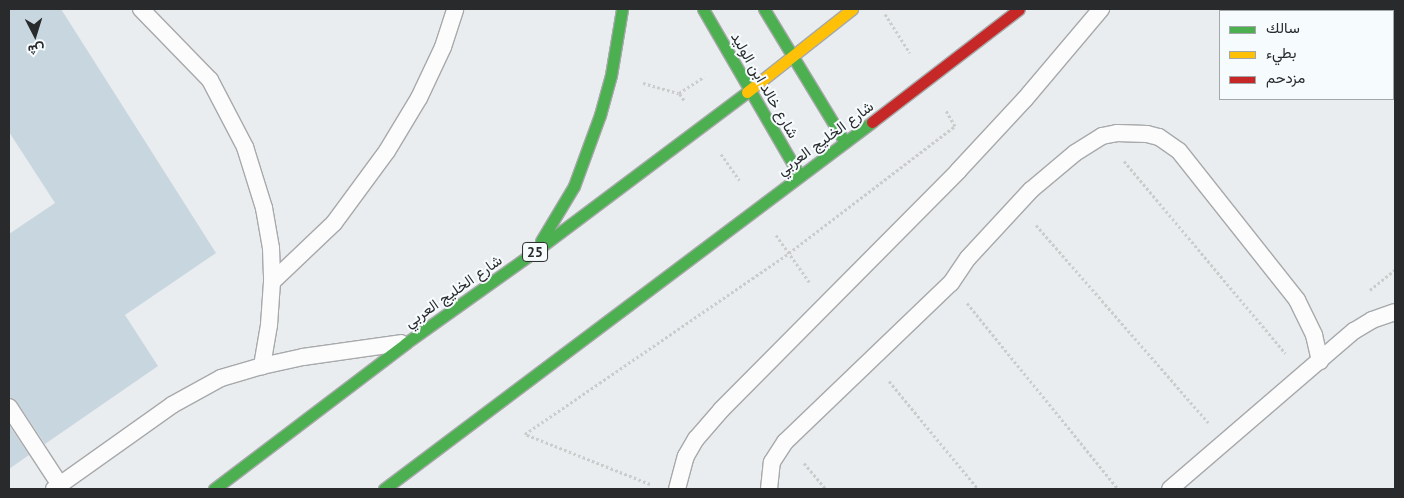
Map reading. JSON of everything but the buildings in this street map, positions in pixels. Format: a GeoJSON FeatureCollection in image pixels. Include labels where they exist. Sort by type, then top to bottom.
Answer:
{"type":"FeatureCollection","features":[{"type":"Feature","properties":{"kind":"main road"},"geometry":{"type":"LineString","coordinates":[[534,252],[574,186],[590,142],[611,75],[622,9]]}},
{"type":"Feature","properties":{"kind":"main road","name":"شارع خالد ابن الوليد"},"geometry":{"type":"LineString","coordinates":[[703,9],[800,176]]}},
{"type":"Feature","properties":{"kind":"main road"},"geometry":{"type":"LineString","coordinates":[[764,9],[845,142]]}},
{"type":"Feature","properties":{"kind":"main road","name":"شارع الخليج العربي"},"geometry":{"type":"LineString","coordinates":[[214,489],[406,343],[534,252],[751,90],[852,9]]}},
{"type":"Feature","properties":{"kind":"main road","name":"شارع الخليج العربي"},"geometry":{"type":"LineString","coordinates":[[384,489],[1019,9]]}},
{"type":"Feature","properties":{"kind":"lane"},"geometry":{"type":"LineString","coordinates":[[141,9],[210,80],[245,147],[264,208],[271,248],[272,282],[269,325],[262,366]]}},
{"type":"Feature","properties":{"kind":"lane"},"geometry":{"type":"LineString","coordinates":[[272,282],[334,223],[387,150],[419,98],[443,47],[455,9]]}},
{"type":"Feature","properties":{"kind":"lane"},"geometry":{"type":"LineString","coordinates":[[677,489],[686,456],[696,439],[721,410],[826,306],[992,135],[1101,9]]}},
{"type":"Feature","properties":{"kind":"lane"},"geometry":{"type":"LineString","coordinates":[[769,489],[772,462],[785,442],[951,283],[968,258],[1017,204],[1075,153],[1102,136],[1116,133],[1147,134],[1159,137],[1179,151],[1296,300],[1314,335],[1320,360]]}},
{"type":"Feature","properties":{"kind":"lane"},"geometry":{"type":"LineString","coordinates":[[1170,489],[1354,331],[1372,320],[1395,312]]}},
{"type":"Feature","properties":{"kind":"lane"},"geometry":{"type":"LineString","coordinates":[[9,407],[57,487],[172,405],[221,378],[303,357],[406,343]]}},
{"type":"Feature","properties":{"kind":"path"},"geometry":{"type":"LineString","coordinates":[[1102,136],[1304,375]]}},
{"type":"Feature","properties":{"kind":"path"},"geometry":{"type":"LineString","coordinates":[[1017,204],[1226,442]]}},
{"type":"Feature","properties":{"kind":"path"},"geometry":{"type":"LineString","coordinates":[[652,486],[525,434],[789,253],[826,306]]}},
{"type":"Feature","properties":{"kind":"path"},"geometry":{"type":"LineString","coordinates":[[951,283],[1118,489]]}},
{"type":"Feature","properties":{"kind":"path"},"geometry":{"type":"LineString","coordinates":[[871,359],[978,489]]}},
{"type":"Feature","properties":{"kind":"path"},"geometry":{"type":"LineString","coordinates":[[785,442],[826,489]]}},
{"type":"Feature","properties":{"kind":"traffic: fast"},"geometry":{"type":"LineString","coordinates":[[541,241],[574,186],[600,115],[611,75],[622,9]]}},
{"type":"Feature","properties":{"kind":"traffic: fast"},"geometry":{"type":"LineString","coordinates":[[703,9],[800,176]]}},
{"type":"Feature","properties":{"kind":"traffic: fast"},"geometry":{"type":"LineString","coordinates":[[764,9],[845,142]]}},
{"type":"Feature","properties":{"kind":"traffic: fast"},"geometry":{"type":"LineString","coordinates":[[214,489],[406,343],[534,252],[747,92]]}},
{"type":"Feature","properties":{"kind":"traffic: fast"},"geometry":{"type":"LineString","coordinates":[[384,489],[872,122]]}},
{"type":"Feature","properties":{"kind":"traffic: slow"},"geometry":{"type":"LineString","coordinates":[[747,92],[852,9]]}},
{"type":"Feature","properties":{"kind":"traffic: jam"},"geometry":{"type":"LineString","coordinates":[[872,122],[1019,9]]}}]}
